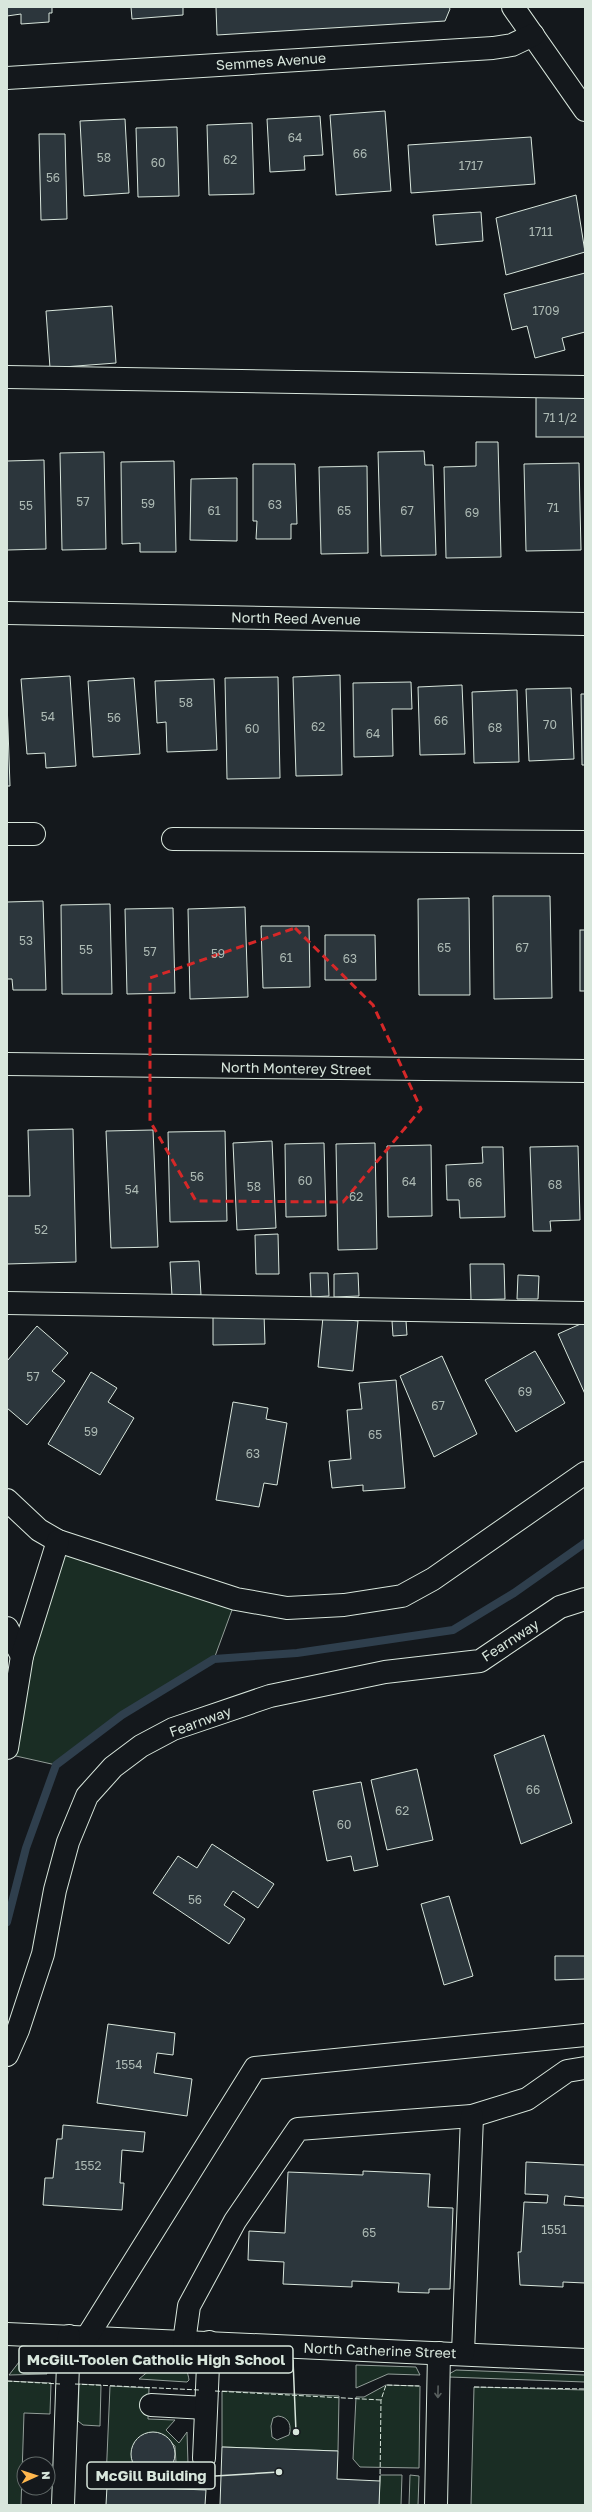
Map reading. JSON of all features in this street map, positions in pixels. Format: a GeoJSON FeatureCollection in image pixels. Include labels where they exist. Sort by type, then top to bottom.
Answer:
{"type":"FeatureCollection","features":[{"type":"Feature","properties":{"kind":"street"},"geometry":{"type":"LineString","coordinates":[[513,7],[585,110]]}},
{"type":"Feature","properties":{"kind":"street","name":"Semmes Avenue"},"geometry":{"type":"LineString","coordinates":[[7,78],[493,48],[512,45],[534,35]]}},
{"type":"Feature","properties":{"kind":"street"},"geometry":{"type":"LineString","coordinates":[[7,377],[585,387]]}},
{"type":"Feature","properties":{"kind":"street","name":"North Reed Avenue"},"geometry":{"type":"LineString","coordinates":[[7,613],[585,624]]}},
{"type":"Feature","properties":{"kind":"street"},"geometry":{"type":"LineString","coordinates":[[7,834],[34,834]]}},
{"type":"Feature","properties":{"kind":"street"},"geometry":{"type":"LineString","coordinates":[[173,839],[585,842]]}},
{"type":"Feature","properties":{"kind":"street","name":"North Monterey Street"},"geometry":{"type":"LineString","coordinates":[[7,1064],[585,1072]]}},
{"type":"Feature","properties":{"kind":"street"},"geometry":{"type":"LineString","coordinates":[[7,1303],[585,1314]]}},
{"type":"Feature","properties":{"kind":"street"},"geometry":{"type":"LineString","coordinates":[[7,1500],[39,1530],[58,1541],[236,1599],[287,1608],[344,1605],[402,1596],[433,1579],[585,1473]]}},
{"type":"Feature","properties":{"kind":"street"},"geometry":{"type":"LineString","coordinates":[[7,1748],[22,1656],[58,1541]]}},
{"type":"Feature","properties":{"kind":"street","name":"Fearnway"},"geometry":{"type":"LineString","coordinates":[[7,2054],[18,2030],[43,1954],[55,1890],[68,1842],[87,1796],[119,1763],[141,1746],[173,1729],[270,1696],[385,1672],[480,1661],[560,1607],[585,1599]]}},
{"type":"Feature","properties":{"kind":"street"},"geometry":{"type":"LineString","coordinates":[[7,1628],[22,1656]]}},
{"type":"Feature","properties":{"kind":"street"},"geometry":{"type":"LineString","coordinates":[[63,2505],[78,2337],[255,2068],[585,2035]]}},
{"type":"Feature","properties":{"kind":"street"},"geometry":{"type":"LineString","coordinates":[[184,2342],[189,2306],[192,2300],[236,2221],[298,2129],[472,2116],[527,2099],[567,2071],[585,2068]]}},
{"type":"Feature","properties":{"kind":"street"},"geometry":{"type":"LineString","coordinates":[[463,2353],[472,2116]]}},
{"type":"Feature","properties":{"kind":"street","name":"North Catherine Street"},"geometry":{"type":"LineString","coordinates":[[7,2334],[463,2353],[585,2360]]}},
{"type":"Feature","properties":{"kind":"street"},"geometry":{"type":"LineString","coordinates":[[204,2458],[209,2342]]}},
{"type":"Feature","properties":{"kind":"street"},"geometry":{"type":"LineString","coordinates":[[436,2505],[439,2353]]}},
{"type":"Feature","properties":{"kind":"street"},"geometry":{"type":"LineString","coordinates":[[151,2405],[206,2408]]}},
{"type":"Feature","properties":{"kind":"highlighted area"},"geometry":{"type":"Polygon","coordinates":[[[295,928],[373,1005],[421,1109],[343,1202],[196,1201],[150,1121],[150,978],[295,928]]]}},
{"type":"Feature","properties":{"kind":"green space"},"geometry":{"type":"Polygon","coordinates":[[[58,1541],[236,1599],[214,1659],[122,1715],[56,1765],[7,1754],[58,1541]]]}},
{"type":"Feature","properties":{"kind":"green space"},"geometry":{"type":"Polygon","coordinates":[[[26,2353],[41,2360],[47,2374],[9,2375],[26,2353]]]}},
{"type":"Feature","properties":{"kind":"green space"},"geometry":{"type":"Polygon","coordinates":[[[162,2360],[177,2362],[180,2364],[186,2370],[189,2380],[187,2382],[139,2379],[162,2360]]]}},
{"type":"Feature","properties":{"kind":"green space"},"geometry":{"type":"Polygon","coordinates":[[[356,2365],[416,2367],[420,2375],[388,2374],[356,2388],[356,2365]]]}},
{"type":"Feature","properties":{"kind":"green space"},"geometry":{"type":"Polygon","coordinates":[[[456,2370],[585,2375],[585,2382],[449,2377],[449,2374],[456,2370]]]}},
{"type":"Feature","properties":{"kind":"green space"},"geometry":{"type":"Polygon","coordinates":[[[7,2381],[51,2383],[50,2414],[24,2413],[23,2456],[16,2456],[16,2496],[21,2496],[21,2505],[7,2505],[7,2381]]]}},
{"type":"Feature","properties":{"kind":"green space"},"geometry":{"type":"Polygon","coordinates":[[[79,2384],[101,2385],[100,2426],[83,2425],[78,2421],[79,2384]]]}},
{"type":"Feature","properties":{"kind":"green space"},"geometry":{"type":"Polygon","coordinates":[[[386,2385],[420,2386],[419,2468],[360,2467],[353,2459],[356,2397],[364,2397],[386,2385]]]}},
{"type":"Feature","properties":{"kind":"green space"},"geometry":{"type":"Polygon","coordinates":[[[110,2386],[149,2388],[148,2419],[175,2420],[166,2430],[179,2443],[187,2432],[188,2464],[179,2463],[178,2477],[162,2477],[176,2463],[175,2446],[164,2436],[146,2435],[134,2446],[133,2463],[137,2468],[136,2481],[106,2480],[110,2386]]]}},
{"type":"Feature","properties":{"kind":"green space"},"geometry":{"type":"Polygon","coordinates":[[[474,2387],[585,2390],[585,2505],[471,2505],[474,2387]]]}},
{"type":"Feature","properties":{"kind":"green space"},"geometry":{"type":"Polygon","coordinates":[[[222,2391],[339,2396],[338,2451],[222,2447],[222,2391]],[[278,2416],[273,2418],[271,2426],[272,2437],[277,2440],[289,2435],[290,2432],[289,2422],[278,2416]]]}},
{"type":"Feature","properties":{"kind":"green space"},"geometry":{"type":"Polygon","coordinates":[[[380,2475],[402,2475],[401,2505],[379,2505],[380,2475]]]}},
{"type":"Feature","properties":{"kind":"green space"},"geometry":{"type":"Polygon","coordinates":[[[410,2475],[419,2476],[418,2505],[409,2505],[410,2475]]]}},
{"type":"Feature","properties":{"kind":"building"},"geometry":{"type":"Polygon","coordinates":[[[7,7],[52,7],[52,13],[49,13],[49,22],[21,24],[21,14],[7,16],[7,7]]]}},
{"type":"Feature","properties":{"kind":"building"},"geometry":{"type":"Polygon","coordinates":[[[131,7],[183,7],[183,15],[132,19],[131,7]]]}},
{"type":"Feature","properties":{"kind":"building"},"geometry":{"type":"Polygon","coordinates":[[[216,7],[449,7],[450,9],[445,21],[217,35],[216,7]]]}},
{"type":"Feature","properties":{"kind":"building"},"geometry":{"type":"Polygon","coordinates":[[[385,111],[391,191],[336,195],[330,115],[385,111]]]}},
{"type":"Feature","properties":{"kind":"building"},"geometry":{"type":"Polygon","coordinates":[[[320,116],[323,155],[304,156],[305,170],[270,172],[267,119],[320,116]]]}},
{"type":"Feature","properties":{"kind":"building"},"geometry":{"type":"Polygon","coordinates":[[[125,119],[129,193],[84,196],[80,121],[125,119]]]}},
{"type":"Feature","properties":{"kind":"building"},"geometry":{"type":"Polygon","coordinates":[[[252,123],[254,194],[209,195],[207,125],[252,123]]]}},
{"type":"Feature","properties":{"kind":"building"},"geometry":{"type":"Polygon","coordinates":[[[177,127],[179,196],[138,197],[136,128],[177,127]]]}},
{"type":"Feature","properties":{"kind":"building"},"geometry":{"type":"Polygon","coordinates":[[[39,134],[65,134],[67,219],[41,220],[39,134]]]}},
{"type":"Feature","properties":{"kind":"building"},"geometry":{"type":"Polygon","coordinates":[[[531,137],[535,184],[411,193],[408,145],[531,137]]]}},
{"type":"Feature","properties":{"kind":"building"},"geometry":{"type":"Polygon","coordinates":[[[576,195],[585,252],[506,275],[496,218],[576,195]]]}},
{"type":"Feature","properties":{"kind":"building"},"geometry":{"type":"Polygon","coordinates":[[[481,212],[483,241],[436,245],[433,215],[481,212]]]}},
{"type":"Feature","properties":{"kind":"building"},"geometry":{"type":"Polygon","coordinates":[[[585,273],[585,332],[562,338],[565,350],[535,358],[527,326],[512,330],[504,294],[585,273]]]}},
{"type":"Feature","properties":{"kind":"building"},"geometry":{"type":"Polygon","coordinates":[[[112,306],[116,363],[50,368],[46,311],[112,306]]]}},
{"type":"Feature","properties":{"kind":"building"},"geometry":{"type":"Polygon","coordinates":[[[536,396],[585,396],[585,437],[536,437],[536,396]]]}},
{"type":"Feature","properties":{"kind":"building"},"geometry":{"type":"Polygon","coordinates":[[[476,442],[498,442],[501,557],[446,558],[444,467],[476,466],[476,442]]]}},
{"type":"Feature","properties":{"kind":"building"},"geometry":{"type":"Polygon","coordinates":[[[424,451],[425,465],[433,465],[436,555],[381,556],[378,452],[424,451]]]}},
{"type":"Feature","properties":{"kind":"building"},"geometry":{"type":"Polygon","coordinates":[[[104,452],[106,549],[62,550],[60,453],[104,452]]]}},
{"type":"Feature","properties":{"kind":"building"},"geometry":{"type":"Polygon","coordinates":[[[44,460],[46,549],[7,550],[7,461],[44,460]]]}},
{"type":"Feature","properties":{"kind":"building"},"geometry":{"type":"Polygon","coordinates":[[[174,461],[176,552],[140,552],[140,543],[122,544],[121,462],[174,461]]]}},
{"type":"Feature","properties":{"kind":"building"},"geometry":{"type":"Polygon","coordinates":[[[579,463],[581,550],[526,551],[524,464],[579,463]]]}},
{"type":"Feature","properties":{"kind":"building"},"geometry":{"type":"Polygon","coordinates":[[[253,464],[295,464],[297,524],[291,524],[291,539],[256,539],[257,521],[253,521],[253,464]]]}},
{"type":"Feature","properties":{"kind":"building"},"geometry":{"type":"Polygon","coordinates":[[[367,466],[368,553],[321,554],[319,467],[367,466]]]}},
{"type":"Feature","properties":{"kind":"building"},"geometry":{"type":"Polygon","coordinates":[[[237,478],[237,541],[190,540],[191,479],[237,478]]]}},
{"type":"Feature","properties":{"kind":"building"},"geometry":{"type":"Polygon","coordinates":[[[340,675],[342,775],[296,776],[293,677],[340,675]]]}},
{"type":"Feature","properties":{"kind":"building"},"geometry":{"type":"Polygon","coordinates":[[[70,676],[76,766],[46,768],[45,753],[27,754],[21,679],[70,676]]]}},
{"type":"Feature","properties":{"kind":"building"},"geometry":{"type":"Polygon","coordinates":[[[278,677],[280,778],[227,779],[225,678],[278,677]]]}},
{"type":"Feature","properties":{"kind":"building"},"geometry":{"type":"Polygon","coordinates":[[[134,678],[140,754],[93,757],[88,681],[134,678]]]}},
{"type":"Feature","properties":{"kind":"building"},"geometry":{"type":"Polygon","coordinates":[[[214,679],[217,750],[167,752],[166,722],[157,723],[155,681],[214,679]]]}},
{"type":"Feature","properties":{"kind":"building"},"geometry":{"type":"Polygon","coordinates":[[[411,682],[412,709],[392,709],[393,756],[354,757],[353,683],[411,682]]]}},
{"type":"Feature","properties":{"kind":"building"},"geometry":{"type":"Polygon","coordinates":[[[462,685],[465,754],[420,755],[418,687],[462,685]]]}},
{"type":"Feature","properties":{"kind":"building"},"geometry":{"type":"Polygon","coordinates":[[[571,688],[574,759],[529,761],[526,689],[571,688]]]}},
{"type":"Feature","properties":{"kind":"building"},"geometry":{"type":"Polygon","coordinates":[[[517,690],[519,762],[474,763],[472,692],[517,690]]]}},
{"type":"Feature","properties":{"kind":"building"},"geometry":{"type":"Polygon","coordinates":[[[581,694],[585,694],[585,765],[582,765],[581,694]]]}},
{"type":"Feature","properties":{"kind":"building"},"geometry":{"type":"Polygon","coordinates":[[[7,701],[10,786],[7,786],[7,701]]]}},
{"type":"Feature","properties":{"kind":"building"},"geometry":{"type":"Polygon","coordinates":[[[493,896],[550,896],[552,998],[494,999],[493,896]]]}},
{"type":"Feature","properties":{"kind":"building"},"geometry":{"type":"Polygon","coordinates":[[[469,898],[470,995],[419,995],[418,899],[469,898]]]}},
{"type":"Feature","properties":{"kind":"building"},"geometry":{"type":"Polygon","coordinates":[[[43,901],[46,990],[13,990],[12,979],[7,979],[7,902],[43,901]]]}},
{"type":"Feature","properties":{"kind":"building"},"geometry":{"type":"Polygon","coordinates":[[[110,904],[112,994],[62,994],[61,905],[110,904]]]}},
{"type":"Feature","properties":{"kind":"building"},"geometry":{"type":"Polygon","coordinates":[[[245,907],[248,997],[190,999],[188,909],[245,907]]]}},
{"type":"Feature","properties":{"kind":"building"},"geometry":{"type":"Polygon","coordinates":[[[173,908],[175,993],[127,994],[125,909],[173,908]]]}},
{"type":"Feature","properties":{"kind":"building"},"geometry":{"type":"Polygon","coordinates":[[[261,926],[309,926],[310,987],[263,988],[261,926]]]}},
{"type":"Feature","properties":{"kind":"building"},"geometry":{"type":"Polygon","coordinates":[[[580,930],[585,930],[585,991],[580,991],[580,930]]]}},
{"type":"Feature","properties":{"kind":"building"},"geometry":{"type":"Polygon","coordinates":[[[325,935],[375,935],[376,980],[325,980],[325,935]]]}},
{"type":"Feature","properties":{"kind":"building"},"geometry":{"type":"Polygon","coordinates":[[[73,1129],[76,1262],[7,1264],[7,1196],[30,1196],[28,1130],[73,1129]]]}},
{"type":"Feature","properties":{"kind":"building"},"geometry":{"type":"Polygon","coordinates":[[[153,1130],[158,1247],[111,1248],[106,1131],[153,1130]]]}},
{"type":"Feature","properties":{"kind":"building"},"geometry":{"type":"Polygon","coordinates":[[[225,1131],[227,1221],[170,1222],[168,1132],[225,1131]]]}},
{"type":"Feature","properties":{"kind":"building"},"geometry":{"type":"Polygon","coordinates":[[[272,1141],[276,1228],[237,1230],[233,1143],[272,1141]]]}},
{"type":"Feature","properties":{"kind":"building"},"geometry":{"type":"Polygon","coordinates":[[[324,1143],[326,1216],[286,1217],[285,1144],[324,1143]]]}},
{"type":"Feature","properties":{"kind":"building"},"geometry":{"type":"Polygon","coordinates":[[[375,1143],[377,1249],[338,1250],[336,1144],[375,1143]]]}},
{"type":"Feature","properties":{"kind":"building"},"geometry":{"type":"Polygon","coordinates":[[[431,1145],[432,1216],[388,1217],[387,1146],[431,1145]]]}},
{"type":"Feature","properties":{"kind":"building"},"geometry":{"type":"Polygon","coordinates":[[[578,1146],[580,1220],[550,1221],[551,1231],[533,1231],[530,1147],[578,1146]]]}},
{"type":"Feature","properties":{"kind":"building"},"geometry":{"type":"Polygon","coordinates":[[[482,1147],[503,1147],[505,1217],[460,1218],[459,1200],[447,1200],[446,1165],[483,1163],[482,1147]]]}},
{"type":"Feature","properties":{"kind":"building"},"geometry":{"type":"Polygon","coordinates":[[[278,1234],[279,1274],[256,1274],[255,1235],[278,1234]]]}},
{"type":"Feature","properties":{"kind":"building"},"geometry":{"type":"Polygon","coordinates":[[[199,1261],[201,1295],[172,1296],[170,1262],[199,1261]]]}},
{"type":"Feature","properties":{"kind":"building"},"geometry":{"type":"Polygon","coordinates":[[[470,1264],[504,1264],[505,1299],[471,1300],[470,1264]]]}},
{"type":"Feature","properties":{"kind":"building"},"geometry":{"type":"Polygon","coordinates":[[[310,1273],[328,1273],[329,1296],[311,1297],[310,1273]]]}},
{"type":"Feature","properties":{"kind":"building"},"geometry":{"type":"Polygon","coordinates":[[[358,1273],[359,1296],[334,1297],[334,1274],[358,1273]]]}},
{"type":"Feature","properties":{"kind":"building"},"geometry":{"type":"Polygon","coordinates":[[[518,1275],[539,1276],[538,1299],[517,1299],[518,1275]]]}},
{"type":"Feature","properties":{"kind":"building"},"geometry":{"type":"Polygon","coordinates":[[[213,1314],[264,1314],[265,1344],[213,1345],[213,1314]]]}},
{"type":"Feature","properties":{"kind":"building"},"geometry":{"type":"Polygon","coordinates":[[[323,1317],[358,1321],[353,1371],[318,1367],[323,1317]]]}},
{"type":"Feature","properties":{"kind":"building"},"geometry":{"type":"Polygon","coordinates":[[[392,1321],[406,1321],[407,1335],[393,1336],[392,1321]]]}},
{"type":"Feature","properties":{"kind":"building"},"geometry":{"type":"Polygon","coordinates":[[[585,1322],[585,1394],[558,1334],[585,1322]]]}},
{"type":"Feature","properties":{"kind":"building"},"geometry":{"type":"Polygon","coordinates":[[[37,1326],[68,1353],[52,1371],[65,1381],[27,1425],[7,1408],[7,1361],[37,1326]]]}},
{"type":"Feature","properties":{"kind":"building"},"geometry":{"type":"Polygon","coordinates":[[[535,1351],[565,1403],[516,1432],[485,1380],[535,1351]]]}},
{"type":"Feature","properties":{"kind":"building"},"geometry":{"type":"Polygon","coordinates":[[[442,1356],[477,1434],[434,1457],[400,1376],[442,1356]]]}},
{"type":"Feature","properties":{"kind":"building"},"geometry":{"type":"Polygon","coordinates":[[[91,1372],[117,1388],[108,1402],[134,1418],[100,1475],[48,1444],[91,1372]]]}},
{"type":"Feature","properties":{"kind":"building"},"geometry":{"type":"Polygon","coordinates":[[[396,1380],[405,1488],[363,1491],[363,1485],[332,1488],[329,1461],[351,1459],[347,1410],[362,1409],[359,1383],[396,1380]]]}},
{"type":"Feature","properties":{"kind":"building"},"geometry":{"type":"Polygon","coordinates":[[[233,1402],[268,1408],[266,1419],[287,1423],[277,1485],[264,1483],[259,1507],[216,1500],[233,1402]]]}},
{"type":"Feature","properties":{"kind":"building"},"geometry":{"type":"Polygon","coordinates":[[[544,1735],[572,1823],[521,1844],[494,1755],[544,1735]]]}},
{"type":"Feature","properties":{"kind":"building"},"geometry":{"type":"Polygon","coordinates":[[[417,1769],[433,1840],[387,1850],[371,1780],[417,1769]]]}},
{"type":"Feature","properties":{"kind":"building"},"geometry":{"type":"Polygon","coordinates":[[[361,1782],[378,1866],[354,1871],[351,1856],[327,1861],[313,1791],[361,1782]]]}},
{"type":"Feature","properties":{"kind":"building"},"geometry":{"type":"Polygon","coordinates":[[[212,1844],[274,1884],[258,1908],[233,1891],[224,1905],[245,1919],[229,1944],[153,1893],[178,1856],[197,1868],[212,1844]]]}},
{"type":"Feature","properties":{"kind":"building"},"geometry":{"type":"Polygon","coordinates":[[[449,1896],[473,1976],[444,1985],[421,1904],[449,1896]]]}},
{"type":"Feature","properties":{"kind":"building"},"geometry":{"type":"Polygon","coordinates":[[[555,1956],[585,1956],[585,1979],[555,1980],[555,1956]]]}},
{"type":"Feature","properties":{"kind":"building"},"geometry":{"type":"Polygon","coordinates":[[[108,2024],[175,2033],[173,2055],[157,2053],[154,2073],[192,2079],[187,2116],[97,2103],[108,2024]]]}},
{"type":"Feature","properties":{"kind":"building"},"geometry":{"type":"Polygon","coordinates":[[[63,2125],[145,2132],[143,2152],[122,2150],[120,2183],[124,2183],[122,2210],[43,2205],[45,2178],[53,2178],[57,2139],[62,2139],[63,2125]]]}},
{"type":"Feature","properties":{"kind":"building"},"geometry":{"type":"Polygon","coordinates":[[[526,2162],[585,2165],[585,2198],[565,2196],[564,2205],[585,2206],[585,2283],[563,2282],[563,2287],[520,2285],[518,2252],[521,2252],[524,2202],[547,2203],[548,2195],[525,2194],[526,2162]]]}},
{"type":"Feature","properties":{"kind":"building"},"geometry":{"type":"Polygon","coordinates":[[[363,2171],[430,2174],[428,2207],[453,2208],[450,2289],[429,2289],[429,2293],[398,2292],[399,2283],[352,2281],[352,2287],[283,2284],[284,2262],[248,2260],[249,2231],[285,2233],[288,2172],[363,2175],[363,2171]]]}},
{"type":"Feature","properties":{"kind":"building"},"geometry":{"type":"Polygon","coordinates":[[[153,2432],[165,2436],[171,2442],[175,2454],[171,2466],[165,2472],[153,2476],[141,2472],[135,2466],[131,2454],[135,2442],[141,2436],[153,2432]]]}},
{"type":"Feature","properties":{"kind":"building"},"geometry":{"type":"Polygon","coordinates":[[[222,2447],[338,2451],[337,2479],[380,2481],[379,2505],[220,2505],[222,2447]]]}},
{"type":"Feature","properties":{"kind":"building"},"geometry":{"type":"Polygon","coordinates":[[[107,2486],[206,2490],[205,2505],[106,2505],[107,2486]]]}},
{"type":"Feature","properties":{"kind":"waterway"},"geometry":{"type":"LineString","coordinates":[[7,1922],[26,1848],[56,1765],[122,1715],[214,1659],[297,1653],[453,1630],[514,1593],[585,1543]]}},
{"type":"Feature","properties":{"kind":"fence"},"geometry":{"type":"LineString","coordinates":[[7,2381],[60,2384]]}},
{"type":"Feature","properties":{"kind":"fence"},"geometry":{"type":"LineString","coordinates":[[75,2384],[199,2390]]}},
{"type":"Feature","properties":{"kind":"fence"},"geometry":{"type":"LineString","coordinates":[[380,2481],[381,2400],[386,2385],[419,2386]]}},
{"type":"Feature","properties":{"kind":"fence"},"geometry":{"type":"LineString","coordinates":[[474,2387],[585,2389]]}},
{"type":"Feature","properties":{"kind":"fence"},"geometry":{"type":"LineString","coordinates":[[215,2391],[381,2400]]}},
{"type":"Feature","properties":{"kind":"place","name":"McGill-Toolen Catholic High School"},"geometry":{"type":"Point","coordinates":[296,2432]}},
{"type":"Feature","properties":{"kind":"place","name":"McGill Building"},"geometry":{"type":"Point","coordinates":[279,2472]}}]}
